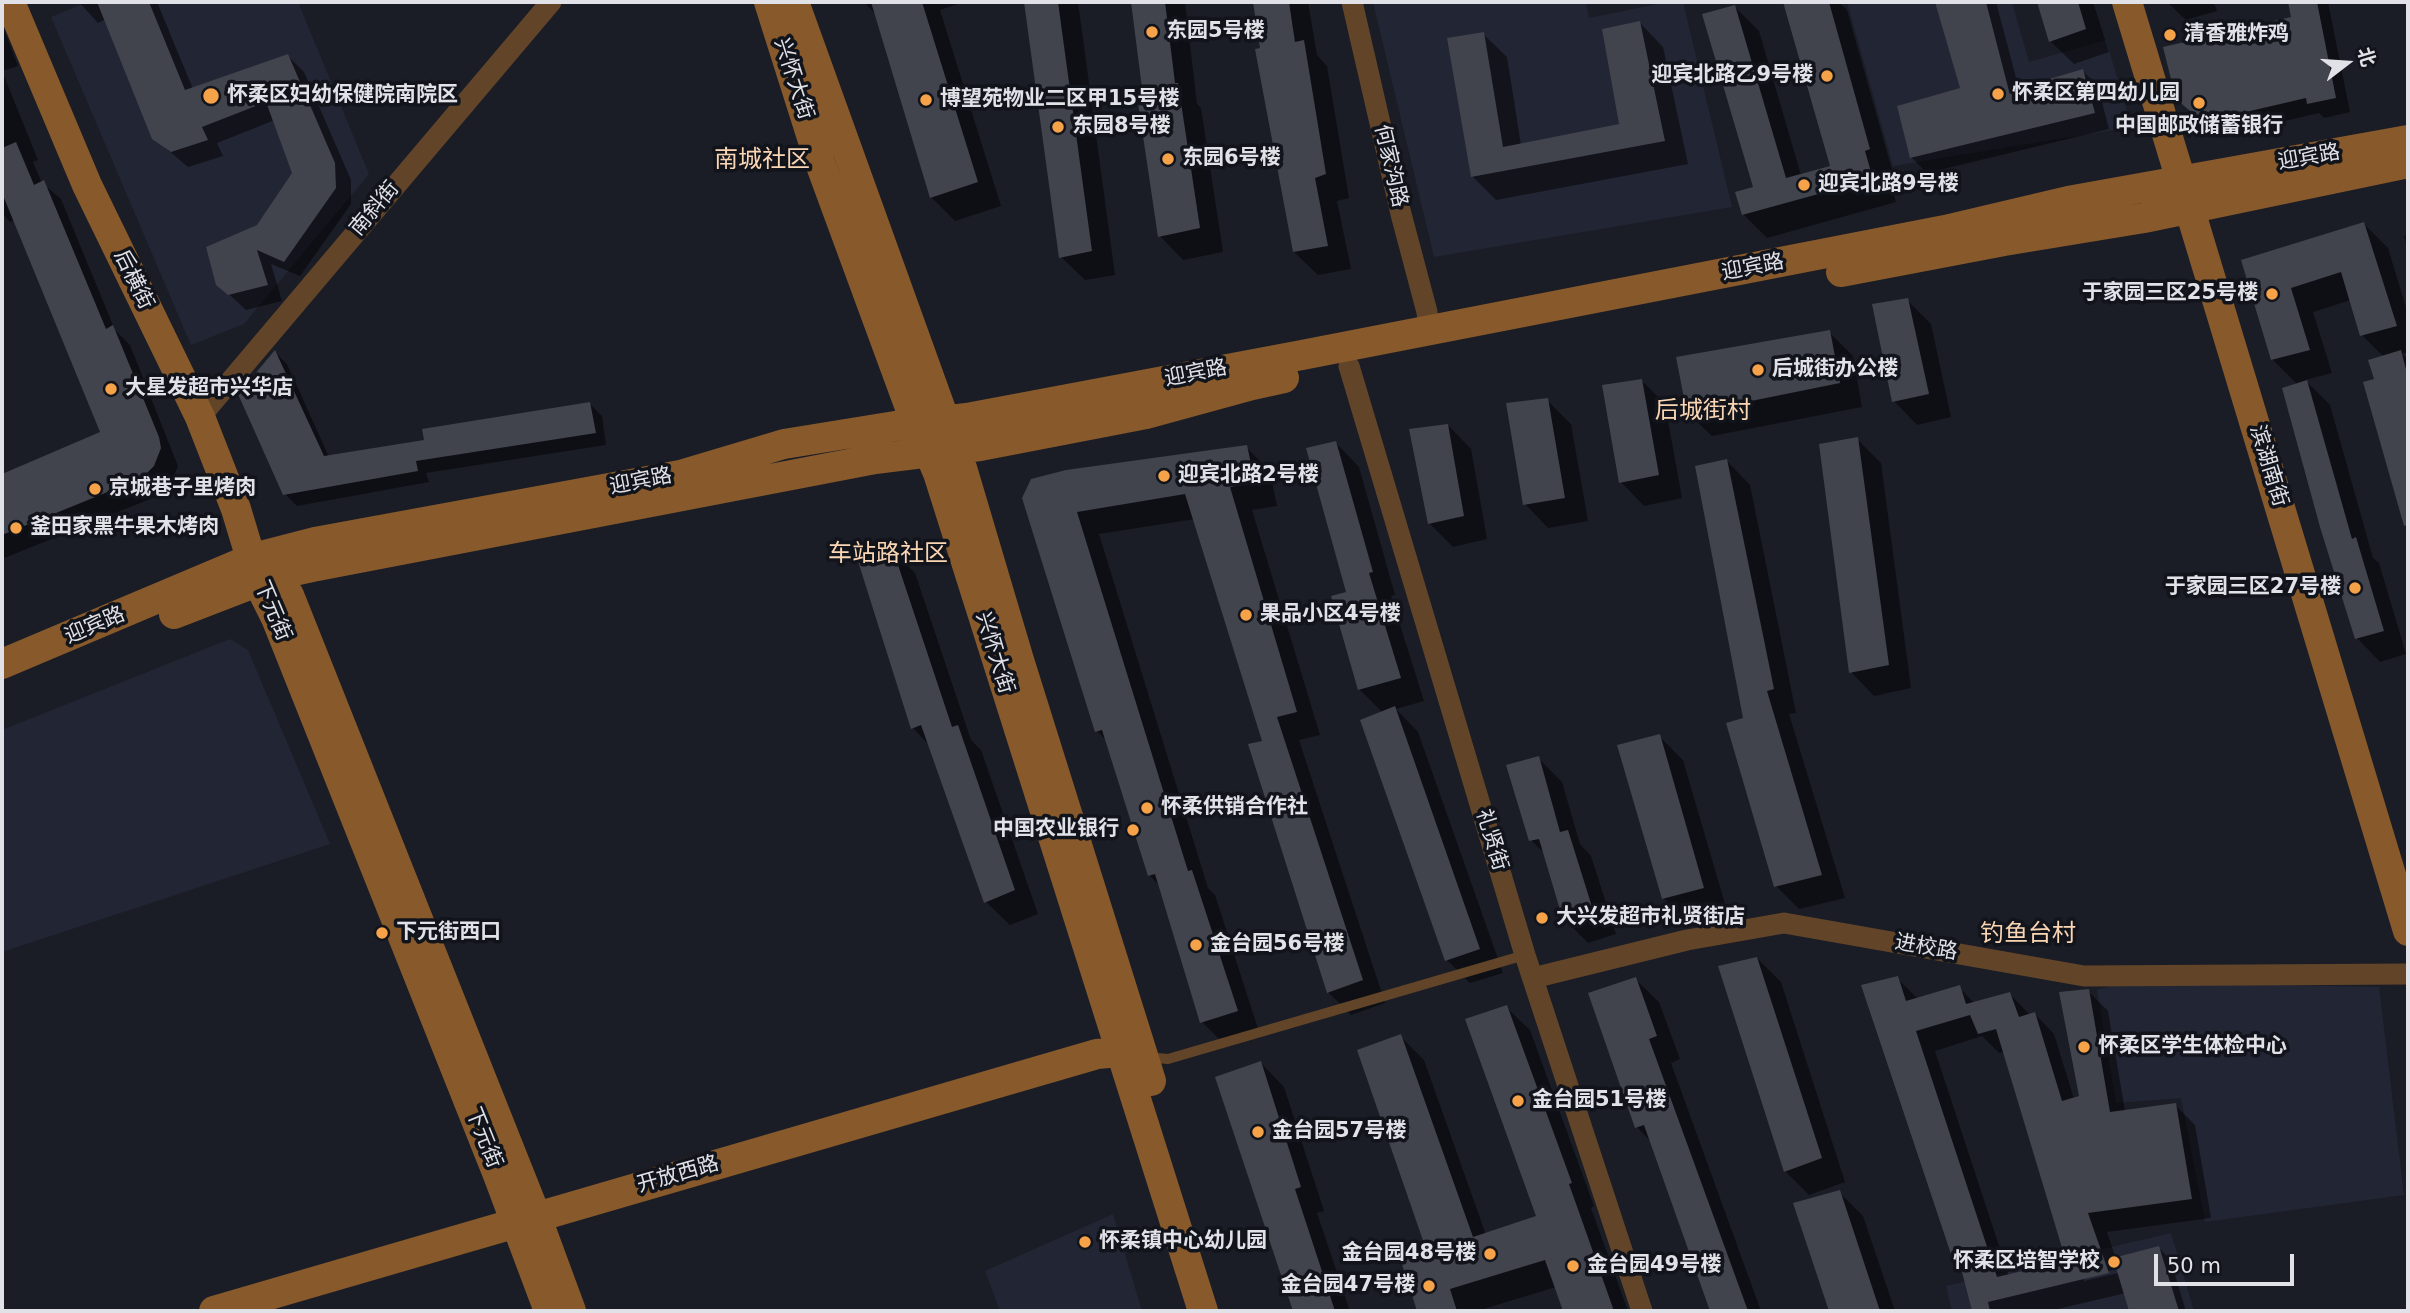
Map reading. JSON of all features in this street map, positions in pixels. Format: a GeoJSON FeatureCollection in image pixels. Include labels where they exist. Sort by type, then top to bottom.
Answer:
{"type":"FeatureCollection","features":[{"type":"Feature","properties":{"kind":"main road","name":"后横街"},"geometry":{"type":"LineString","coordinates":[[10,2],[87,185],[200,417],[262,572]]}},
{"type":"Feature","properties":{"kind":"main road","name":"兴怀大街"},"geometry":{"type":"LineString","coordinates":[[769,2],[820,163],[942,450],[938,473],[1132,1055],[1224,1311]]}},
{"type":"Feature","properties":{"kind":"main road","name":"兴怀大街"},"geometry":{"type":"LineString","coordinates":[[794,2],[931,422]]}},
{"type":"Feature","properties":{"kind":"main road","name":"滨湖南街"},"geometry":{"type":"LineString","coordinates":[[2127,2],[2408,930]]}},
{"type":"Feature","properties":{"kind":"main road","name":"迎宾路"},"geometry":{"type":"LineString","coordinates":[[2,685],[203,602],[315,542],[681,475],[784,444],[931,422],[1429,330],[1860,247],[2068,201],[2408,140]]}},
{"type":"Feature","properties":{"kind":"main road","name":"迎宾路"},"geometry":{"type":"LineString","coordinates":[[2,664],[262,572],[848,464],[980,446],[1146,414],[1252,384],[2004,241],[2191,209],[2408,163]]}},
{"type":"Feature","properties":{"kind":"main road","name":"下元街"},"geometry":{"type":"LineString","coordinates":[[262,572],[286,644],[525,1219],[571,1311]]}},
{"type":"Feature","properties":{"kind":"main road","name":"开放西路"},"geometry":{"type":"LineString","coordinates":[[214,1311],[1097,1054],[1132,1055]]}},
{"type":"Feature","properties":{"kind":"main road","name":"兴怀大街"},"geometry":{"type":"LineString","coordinates":[[1132,1055],[1203,1311]]}},
{"type":"Feature","properties":{"kind":"main road","name":"下元街"},"geometry":{"type":"LineString","coordinates":[[525,1219],[549,1311]]}},
{"type":"Feature","properties":{"kind":"street","name":"南斜街"},"geometry":{"type":"LineString","coordinates":[[200,417],[551,2]]}},
{"type":"Feature","properties":{"kind":"street","name":"何家沟路"},"geometry":{"type":"LineString","coordinates":[[1352,2],[1401,214],[1427,312],[1429,330]]}},
{"type":"Feature","properties":{"kind":"street","name":"礼贤街"},"geometry":{"type":"LineString","coordinates":[[1349,366],[1525,955],[1642,1311]]}},
{"type":"Feature","properties":{"kind":"street","name":"进校路"},"geometry":{"type":"LineString","coordinates":[[1533,978],[1687,940],[1784,923],[2084,976],[2408,974]]}},
{"type":"Feature","properties":{"kind":"lane"},"geometry":{"type":"LineString","coordinates":[[1132,1055],[1168,1059],[1181,1056],[1525,955]]}},
{"type":"Feature","properties":{"kind":"shaded area","name":"怀柔区妇幼保健院南院区"},"geometry":{"type":"Polygon","coordinates":[[[88,2],[298,2],[369,174],[244,324],[191,345],[51,17],[88,2]]]}},
{"type":"Feature","properties":{"kind":"shaded area"},"geometry":{"type":"Polygon","coordinates":[[[1373,2],[1586,2],[1589,18],[1668,2],[1683,2],[1732,207],[1434,257],[1373,2]]]}},
{"type":"Feature","properties":{"kind":"shaded area","name":"怀柔区第四幼儿园"},"geometry":{"type":"Polygon","coordinates":[[[1847,2],[2012,2],[2029,62],[2106,40],[2132,127],[1893,166],[1847,2]]]}},
{"type":"Feature","properties":{"kind":"shaded area"},"geometry":{"type":"Polygon","coordinates":[[[230,639],[248,650],[330,844],[2,952],[2,730],[230,639]]]}},
{"type":"Feature","properties":{"kind":"shaded area"},"geometry":{"type":"Polygon","coordinates":[[[2124,982],[2379,987],[2404,1195],[2205,1222],[2181,1098],[2116,1103],[2097,990],[2124,982]]]}},
{"type":"Feature","properties":{"kind":"shaded area","name":"怀柔镇中心幼儿园"},"geometry":{"type":"Polygon","coordinates":[[[1113,1214],[1142,1311],[1000,1311],[985,1271],[1113,1214]]]}},
{"type":"Feature","properties":{"kind":"shaded area","name":"怀柔区培智学校"},"geometry":{"type":"Polygon","coordinates":[[[2171,1233],[2194,1311],[1952,1311],[1946,1286],[2171,1233]]]}},
{"type":"Feature","properties":{"kind":"building"},"geometry":{"type":"Polygon","coordinates":[[[97,2],[149,2],[185,90],[288,54],[335,163],[336,188],[284,262],[257,250],[268,285],[228,295],[216,285],[206,247],[257,225],[292,173],[266,102],[202,127],[208,140],[171,152],[152,139],[97,2]]]}},
{"type":"Feature","properties":{"kind":"building","name":"博望苑物业二区甲15号楼"},"geometry":{"type":"Polygon","coordinates":[[[871,2],[922,2],[978,182],[930,198],[871,2]]]}},
{"type":"Feature","properties":{"kind":"building","name":"东园8号楼"},"geometry":{"type":"Polygon","coordinates":[[[1024,2],[1058,2],[1092,251],[1059,258],[1024,2]]]}},
{"type":"Feature","properties":{"kind":"building","name":"东园6号楼"},"geometry":{"type":"Polygon","coordinates":[[[1131,2],[1165,2],[1175,83],[1178,83],[1200,228],[1158,237],[1136,89],[1142,88],[1131,2]]]}},
{"type":"Feature","properties":{"kind":"building"},"geometry":{"type":"Polygon","coordinates":[[[1253,2],[1289,2],[1295,42],[1304,40],[1326,174],[1315,178],[1328,246],[1293,252],[1255,49],[1260,48],[1253,2]]]}},
{"type":"Feature","properties":{"kind":"building"},"geometry":{"type":"Polygon","coordinates":[[[1783,2],[1829,2],[1870,149],[1865,151],[1873,179],[1742,215],[1735,192],[1753,187],[1702,14],[1735,5],[1786,178],[1830,166],[1783,2]]]}},
{"type":"Feature","properties":{"kind":"building"},"geometry":{"type":"Polygon","coordinates":[[[1935,2],[1986,2],[2009,91],[2083,69],[2095,113],[1910,158],[1897,106],[1960,88],[1935,2]]]}},
{"type":"Feature","properties":{"kind":"building"},"geometry":{"type":"Polygon","coordinates":[[[2037,2],[2078,2],[2086,29],[2049,42],[2037,2]]]}},
{"type":"Feature","properties":{"kind":"building"},"geometry":{"type":"Polygon","coordinates":[[[2288,2],[2317,2],[2336,98],[2307,104],[2306,98],[2203,122],[2176,99],[2163,47],[2291,17],[2288,2]]]}},
{"type":"Feature","properties":{"kind":"building"},"geometry":{"type":"Polygon","coordinates":[[[1640,21],[1665,141],[1471,177],[1447,38],[1484,32],[1503,147],[1619,124],[1602,29],[1640,21]]]}},
{"type":"Feature","properties":{"kind":"building","name":"大星发超市兴华店"},"geometry":{"type":"Polygon","coordinates":[[[16,142],[34,185],[44,180],[106,329],[113,325],[159,437],[161,448],[154,466],[142,478],[2,535],[2,474],[100,432],[2,193],[2,148],[16,142]]]}},
{"type":"Feature","properties":{"kind":"building","name":"于家园三区25号楼"},"geometry":{"type":"Polygon","coordinates":[[[2364,222],[2397,326],[2360,336],[2341,272],[2291,288],[2310,350],[2271,360],[2241,260],[2364,222]]]}},
{"type":"Feature","properties":{"kind":"building"},"geometry":{"type":"Polygon","coordinates":[[[1908,298],[1929,394],[1892,402],[1872,304],[1908,298]]]}},
{"type":"Feature","properties":{"kind":"building","name":"后城街办公楼"},"geometry":{"type":"Polygon","coordinates":[[[1830,330],[1840,383],[1687,414],[1676,357],[1830,330]]]}},
{"type":"Feature","properties":{"kind":"building"},"geometry":{"type":"Polygon","coordinates":[[[275,350],[324,456],[424,440],[422,429],[590,402],[596,433],[416,461],[418,471],[283,495],[238,394],[275,350]]]}},
{"type":"Feature","properties":{"kind":"building"},"geometry":{"type":"Polygon","coordinates":[[[2401,350],[2408,377],[2408,525],[2404,526],[2363,382],[2374,379],[2368,360],[2401,350]]]}},
{"type":"Feature","properties":{"kind":"building"},"geometry":{"type":"Polygon","coordinates":[[[1642,379],[1659,475],[1619,483],[1602,385],[1642,379]]]}},
{"type":"Feature","properties":{"kind":"building"},"geometry":{"type":"Polygon","coordinates":[[[2307,380],[2352,539],[2356,537],[2384,631],[2355,639],[2320,527],[2282,388],[2307,380]]]}},
{"type":"Feature","properties":{"kind":"building"},"geometry":{"type":"Polygon","coordinates":[[[1548,398],[1565,498],[1523,505],[1506,403],[1548,398]]]}},
{"type":"Feature","properties":{"kind":"building"},"geometry":{"type":"Polygon","coordinates":[[[1448,424],[1464,516],[1428,524],[1409,429],[1448,424]]]}},
{"type":"Feature","properties":{"kind":"building"},"geometry":{"type":"Polygon","coordinates":[[[1858,437],[1889,665],[1849,673],[1819,444],[1858,437]]]}},
{"type":"Feature","properties":{"kind":"building"},"geometry":{"type":"Polygon","coordinates":[[[1336,441],[1373,572],[1369,573],[1401,678],[1358,690],[1331,596],[1346,592],[1306,448],[1336,441]]]}},
{"type":"Feature","properties":{"kind":"building"},"geometry":{"type":"Polygon","coordinates":[[[1247,445],[1255,483],[1230,487],[1297,712],[1277,717],[1363,980],[1327,993],[1248,744],[1262,741],[1185,494],[1077,512],[1188,871],[1192,870],[1238,1011],[1200,1023],[1155,874],[1148,876],[1102,730],[1095,732],[1022,498],[1031,479],[1066,470],[1247,445]]]}},
{"type":"Feature","properties":{"kind":"building"},"geometry":{"type":"Polygon","coordinates":[[[1727,459],[1774,689],[1767,691],[1822,875],[1774,887],[1726,723],[1743,718],[1695,466],[1727,459]]]}},
{"type":"Feature","properties":{"kind":"building"},"geometry":{"type":"Polygon","coordinates":[[[892,547],[952,727],[958,725],[1015,890],[984,903],[921,725],[911,729],[857,558],[892,547]]]}},
{"type":"Feature","properties":{"kind":"building"},"geometry":{"type":"Polygon","coordinates":[[[1395,706],[1480,949],[1445,961],[1360,720],[1395,706]]]}},
{"type":"Feature","properties":{"kind":"building"},"geometry":{"type":"Polygon","coordinates":[[[1660,734],[1704,888],[1662,899],[1617,745],[1660,734]]]}},
{"type":"Feature","properties":{"kind":"building"},"geometry":{"type":"Polygon","coordinates":[[[1539,756],[1560,832],[1568,830],[1593,910],[1563,920],[1539,839],[1529,841],[1506,765],[1539,756]]]}},
{"type":"Feature","properties":{"kind":"building"},"geometry":{"type":"Polygon","coordinates":[[[1757,957],[1822,1158],[1784,1172],[1718,966],[1757,957]]]}},
{"type":"Feature","properties":{"kind":"building"},"geometry":{"type":"Polygon","coordinates":[[[1898,976],[1906,1001],[1960,985],[1966,1004],[2010,992],[2019,1017],[2035,1012],[2062,1101],[2079,1096],[2059,992],[2089,989],[2110,1112],[2176,1103],[2192,1199],[2088,1213],[2109,1273],[1988,1302],[1990,1311],[1972,1311],[1960,1264],[1955,1266],[1861,985],[1898,976]],[[1968,1010],[1970,1015],[1916,1031],[1997,1277],[2066,1261],[1996,1029],[1978,1034],[1968,1010]]]}},
{"type":"Feature","properties":{"kind":"building"},"geometry":{"type":"Polygon","coordinates":[[[1636,977],[1657,1036],[1649,1039],[1748,1311],[1710,1311],[1644,1125],[1635,1128],[1588,993],[1636,977]]]}},
{"type":"Feature","properties":{"kind":"building"},"geometry":{"type":"Polygon","coordinates":[[[1507,1005],[1572,1183],[1569,1184],[1614,1311],[1563,1311],[1545,1260],[1450,1289],[1457,1311],[1417,1311],[1401,1261],[1427,1252],[1357,1050],[1401,1034],[1473,1237],[1536,1216],[1465,1019],[1507,1005]]]}},
{"type":"Feature","properties":{"kind":"building","name":"金台园57号楼"},"geometry":{"type":"Polygon","coordinates":[[[1261,1061],[1301,1187],[1295,1189],[1335,1311],[1293,1311],[1215,1077],[1261,1061]]]}},
{"type":"Feature","properties":{"kind":"building"},"geometry":{"type":"Polygon","coordinates":[[[1840,1190],[1880,1311],[1829,1311],[1793,1203],[1840,1190]]]}},
{"type":"Feature","properties":{"kind":"building"},"geometry":{"type":"Polygon","coordinates":[[[2159,1246],[2179,1311],[2129,1311],[2113,1258],[2159,1246]]]}},
{"type":"Feature","properties":{"kind":"place","name":"东园5号楼"},"geometry":{"type":"Point","coordinates":[1152,32]}},
{"type":"Feature","properties":{"kind":"place","name":"清香雅炸鸡"},"geometry":{"type":"Point","coordinates":[2170,35]}},
{"type":"Feature","properties":{"kind":"place","name":"迎宾北路乙9号楼"},"geometry":{"type":"Point","coordinates":[1827,76]}},
{"type":"Feature","properties":{"kind":"place","name":"怀柔区第四幼儿园"},"geometry":{"type":"Point","coordinates":[1998,94]}},
{"type":"Feature","properties":{"kind":"place","name":"怀柔区妇幼保健院南院区"},"geometry":{"type":"Point","coordinates":[211,96]}},
{"type":"Feature","properties":{"kind":"place","name":"博望苑物业二区甲15号楼"},"geometry":{"type":"Point","coordinates":[926,100]}},
{"type":"Feature","properties":{"kind":"place","name":"中国邮政储蓄银行"},"geometry":{"type":"Point","coordinates":[2199,103]}},
{"type":"Feature","properties":{"kind":"place","name":"东园8号楼"},"geometry":{"type":"Point","coordinates":[1058,127]}},
{"type":"Feature","properties":{"kind":"place","name":"东园6号楼"},"geometry":{"type":"Point","coordinates":[1168,159]}},
{"type":"Feature","properties":{"kind":"place","name":"迎宾北路9号楼"},"geometry":{"type":"Point","coordinates":[1804,185]}},
{"type":"Feature","properties":{"kind":"place","name":"于家园三区25号楼"},"geometry":{"type":"Point","coordinates":[2272,294]}},
{"type":"Feature","properties":{"kind":"place","name":"后城街办公楼"},"geometry":{"type":"Point","coordinates":[1758,370]}},
{"type":"Feature","properties":{"kind":"place","name":"大星发超市兴华店"},"geometry":{"type":"Point","coordinates":[111,389]}},
{"type":"Feature","properties":{"kind":"place","name":"迎宾北路2号楼"},"geometry":{"type":"Point","coordinates":[1164,476]}},
{"type":"Feature","properties":{"kind":"place","name":"京城巷子里烤肉"},"geometry":{"type":"Point","coordinates":[95,489]}},
{"type":"Feature","properties":{"kind":"place","name":"釜田家黑牛果木烤肉"},"geometry":{"type":"Point","coordinates":[16,528]}},
{"type":"Feature","properties":{"kind":"place","name":"于家园三区27号楼"},"geometry":{"type":"Point","coordinates":[2355,588]}},
{"type":"Feature","properties":{"kind":"place","name":"果品小区4号楼"},"geometry":{"type":"Point","coordinates":[1246,615]}},
{"type":"Feature","properties":{"kind":"place","name":"怀柔供销合作社"},"geometry":{"type":"Point","coordinates":[1147,808]}},
{"type":"Feature","properties":{"kind":"place","name":"中国农业银行"},"geometry":{"type":"Point","coordinates":[1133,830]}},
{"type":"Feature","properties":{"kind":"place","name":"大兴发超市礼贤街店"},"geometry":{"type":"Point","coordinates":[1542,918]}},
{"type":"Feature","properties":{"kind":"place","name":"下元街西口"},"geometry":{"type":"Point","coordinates":[382,933]}},
{"type":"Feature","properties":{"kind":"place","name":"金台园56号楼"},"geometry":{"type":"Point","coordinates":[1196,945]}},
{"type":"Feature","properties":{"kind":"place","name":"怀柔区学生体检中心"},"geometry":{"type":"Point","coordinates":[2084,1047]}},
{"type":"Feature","properties":{"kind":"place","name":"金台园51号楼"},"geometry":{"type":"Point","coordinates":[1518,1101]}},
{"type":"Feature","properties":{"kind":"place","name":"金台园57号楼"},"geometry":{"type":"Point","coordinates":[1258,1132]}},
{"type":"Feature","properties":{"kind":"place","name":"怀柔镇中心幼儿园"},"geometry":{"type":"Point","coordinates":[1085,1242]}},
{"type":"Feature","properties":{"kind":"place","name":"金台园48号楼"},"geometry":{"type":"Point","coordinates":[1490,1254]}},
{"type":"Feature","properties":{"kind":"place","name":"怀柔区培智学校"},"geometry":{"type":"Point","coordinates":[2114,1262]}},
{"type":"Feature","properties":{"kind":"place","name":"金台园49号楼"},"geometry":{"type":"Point","coordinates":[1573,1266]}},
{"type":"Feature","properties":{"kind":"place","name":"金台园47号楼"},"geometry":{"type":"Point","coordinates":[1429,1286]}},
{"type":"Feature","properties":{"kind":"district","name":"南城社区"},"geometry":{"type":"Point","coordinates":[762,161]}},
{"type":"Feature","properties":{"kind":"district","name":"后城街村"},"geometry":{"type":"Point","coordinates":[1703,412]}},
{"type":"Feature","properties":{"kind":"district","name":"车站路社区"},"geometry":{"type":"Point","coordinates":[888,555]}},
{"type":"Feature","properties":{"kind":"district","name":"钓鱼台村"},"geometry":{"type":"Point","coordinates":[2028,935]}}]}
